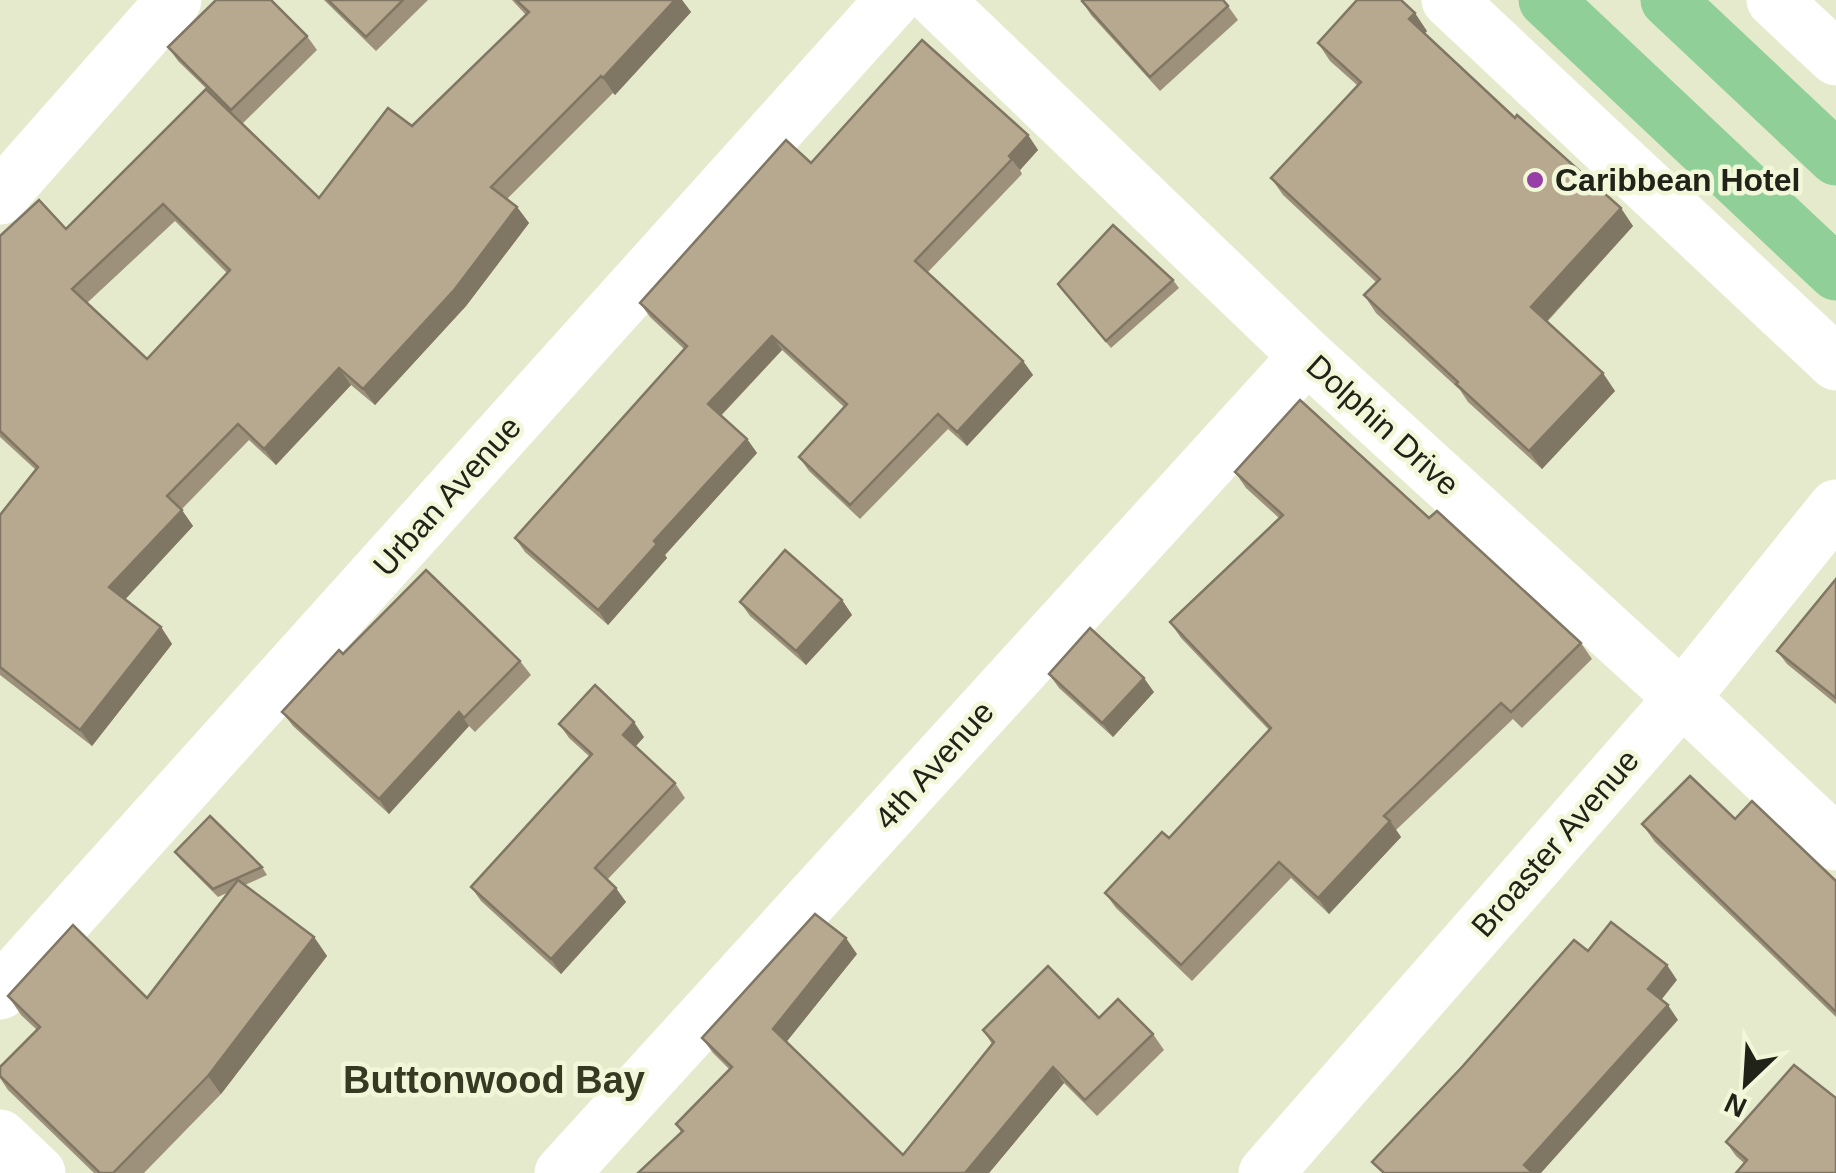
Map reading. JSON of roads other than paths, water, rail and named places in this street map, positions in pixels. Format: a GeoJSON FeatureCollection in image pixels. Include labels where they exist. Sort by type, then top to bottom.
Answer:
{"type":"FeatureCollection","features":[{"type":"Feature","properties":{"kind":"main road"},"geometry":{"type":"LineString","coordinates":[[1546,0],[1836,272]]}},
{"type":"Feature","properties":{"kind":"main road"},"geometry":{"type":"LineString","coordinates":[[1668,0],[1836,158]]}},
{"type":"Feature","properties":{"kind":"street"},"geometry":{"type":"LineString","coordinates":[[0,197],[174,0]]}},
{"type":"Feature","properties":{"kind":"street","name":"Urban Avenue"},"geometry":{"type":"LineString","coordinates":[[0,992],[893,0]]}},
{"type":"Feature","properties":{"kind":"street","name":"Dolphin Drive"},"geometry":{"type":"LineString","coordinates":[[936,0],[1307,356],[1836,843]]}},
{"type":"Feature","properties":{"kind":"street"},"geometry":{"type":"LineString","coordinates":[[1449,0],[1836,363]]}},
{"type":"Feature","properties":{"kind":"street"},"geometry":{"type":"LineString","coordinates":[[1774,0],[1836,58]]}},
{"type":"Feature","properties":{"kind":"street","name":"4th Avenue"},"geometry":{"type":"LineString","coordinates":[[562,1173],[1307,356]]}},
{"type":"Feature","properties":{"kind":"street","name":"Broaster Avenue"},"geometry":{"type":"LineString","coordinates":[[1266,1173],[1682,698],[1836,507]]}},
{"type":"Feature","properties":{"kind":"street"},"geometry":{"type":"LineString","coordinates":[[0,1137],[38,1173]]}},
{"type":"Feature","properties":{"kind":"place","name":"Caribbean Hotel"},"geometry":{"type":"Point","coordinates":[1535,180]}},
{"type":"Feature","properties":{"kind":"district","name":"Buttonwood Bay"},"geometry":{"type":"Point","coordinates":[494,1080]}}]}
